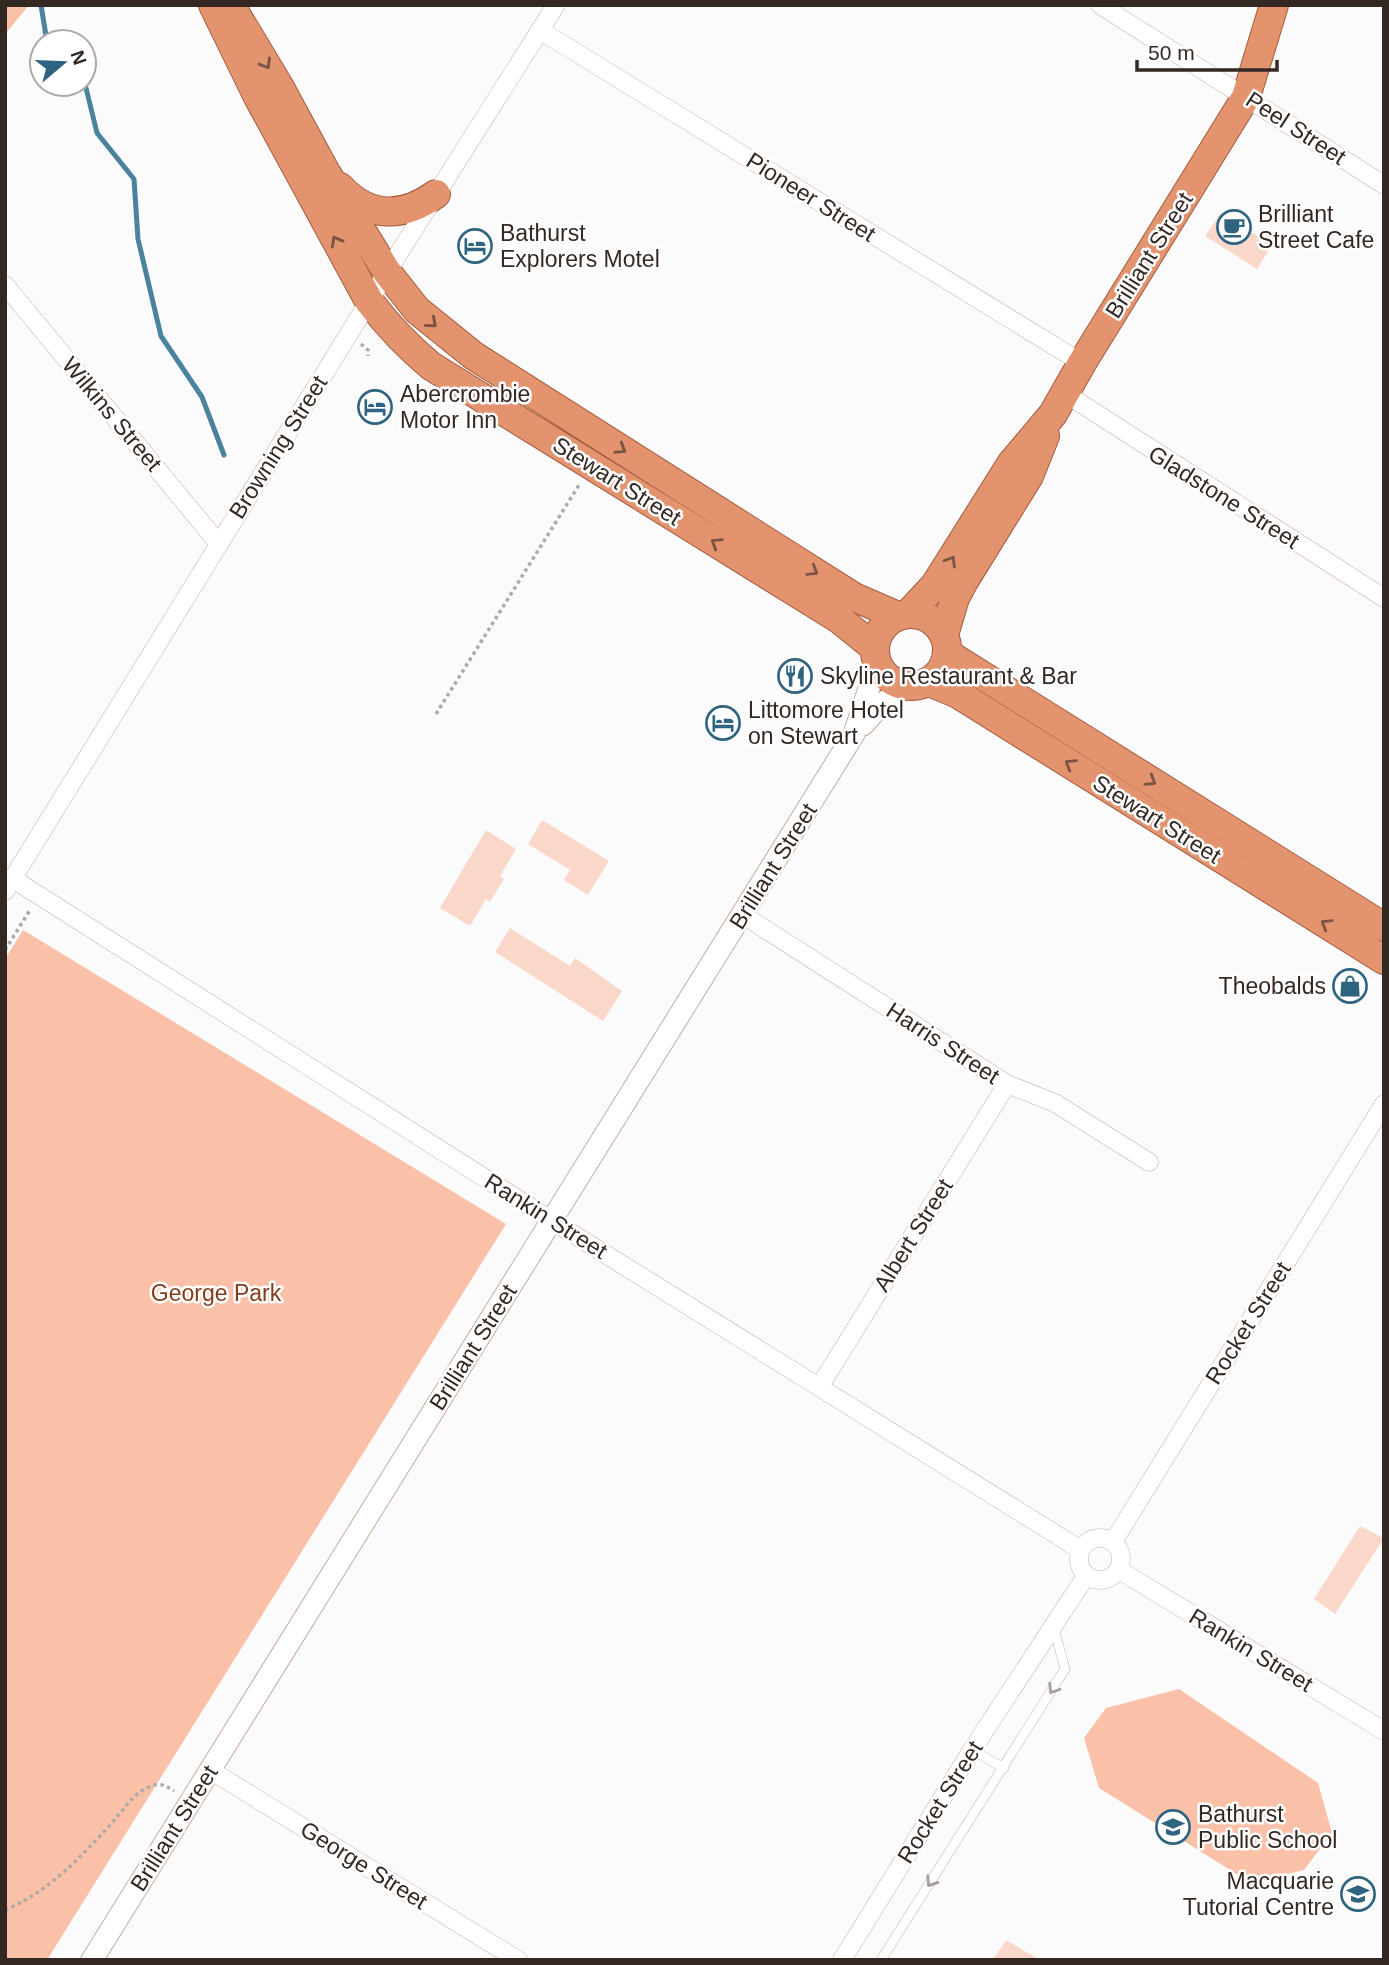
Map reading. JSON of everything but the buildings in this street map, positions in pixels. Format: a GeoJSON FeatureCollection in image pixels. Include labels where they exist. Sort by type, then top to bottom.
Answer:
{"type":"FeatureCollection","features":[{"type":"Feature","properties":{"kind":"highway","name":"Stewart Street"},"geometry":{"type":"LineString","coordinates":[[213,5],[258,97],[369,301],[409,348],[431,366],[839,619],[876,656]]}},
{"type":"Feature","properties":{"kind":"highway","name":"Stewart Street"},"geometry":{"type":"LineString","coordinates":[[231,5],[324,169],[387,272],[417,310],[474,356],[854,597],[903,615]]}},
{"type":"Feature","properties":{"kind":"highway","name":"Brilliant Street"},"geometry":{"type":"LineString","coordinates":[[946,645],[955,598],[1029,477],[1059,404],[1246,97],[1274,5]]}},
{"type":"Feature","properties":{"kind":"highway"},"geometry":{"type":"LineString","coordinates":[[324,169],[343,191],[359,203],[376,210],[409,210],[436,194]]}},
{"type":"Feature","properties":{"kind":"highway","name":"Brilliant Street"},"geometry":{"type":"LineString","coordinates":[[903,615],[935,585],[1011,464],[1059,404]]}},
{"type":"Feature","properties":{"kind":"highway"},"geometry":{"type":"LineString","coordinates":[[903,615],[929,618],[937,625],[946,645],[942,670],[917,684],[886,676],[876,656],[881,629],[903,615]]}},
{"type":"Feature","properties":{"kind":"highway","name":"Stewart Street"},"geometry":{"type":"LineString","coordinates":[[946,645],[1384,927]]}},
{"type":"Feature","properties":{"kind":"highway","name":"Stewart Street"},"geometry":{"type":"LineString","coordinates":[[917,684],[958,694],[1384,960]]}},
{"type":"Feature","properties":{"kind":"street","name":"Browning Street"},"geometry":{"type":"LineString","coordinates":[[9,885],[387,272],[556,5]]}},
{"type":"Feature","properties":{"kind":"street","name":"Peel Street"},"geometry":{"type":"LineString","coordinates":[[1100,5],[1384,185]]}},
{"type":"Feature","properties":{"kind":"street","name":"Pioneer Street"},"geometry":{"type":"LineString","coordinates":[[541,31],[1082,363]]}},
{"type":"Feature","properties":{"kind":"street","name":"Wilkins Street"},"geometry":{"type":"LineString","coordinates":[[5,285],[219,544]]}},
{"type":"Feature","properties":{"kind":"street","name":"Gladstone Street"},"geometry":{"type":"LineString","coordinates":[[1059,404],[1384,598]]}},
{"type":"Feature","properties":{"kind":"street","name":"Brilliant Street"},"geometry":{"type":"LineString","coordinates":[[855,734],[868,697],[876,656]]}},
{"type":"Feature","properties":{"kind":"street","name":"Brilliant Street"},"geometry":{"type":"LineString","coordinates":[[92,1960],[855,734],[880,706],[917,684]]}},
{"type":"Feature","properties":{"kind":"street","name":"Rankin Street"},"geometry":{"type":"LineString","coordinates":[[9,885],[39,896],[1081,1550]]}},
{"type":"Feature","properties":{"kind":"street","name":"Harris Street"},"geometry":{"type":"LineString","coordinates":[[743,915],[1007,1084],[1055,1103],[1149,1162]]}},
{"type":"Feature","properties":{"kind":"street","name":"Albert Street"},"geometry":{"type":"LineString","coordinates":[[820,1386],[1007,1084]]}},
{"type":"Feature","properties":{"kind":"street","name":"Rocket Street"},"geometry":{"type":"LineString","coordinates":[[1113,1542],[1384,1104]]}},
{"type":"Feature","properties":{"kind":"street"},"geometry":{"type":"LineString","coordinates":[[1092,1539],[1113,1542],[1120,1552],[1119,1570],[1104,1580],[1086,1576],[1079,1563],[1081,1550],[1092,1539]]}},
{"type":"Feature","properties":{"kind":"street","name":"Rankin Street"},"geometry":{"type":"LineString","coordinates":[[1119,1570],[1384,1731]]}},
{"type":"Feature","properties":{"kind":"street","name":"Rocket Street"},"geometry":{"type":"LineString","coordinates":[[842,1960],[972,1750],[1086,1576]]}},
{"type":"Feature","properties":{"kind":"street","name":"George Street"},"geometry":{"type":"LineString","coordinates":[[210,1770],[518,1960]]}},
{"type":"Feature","properties":{"kind":"lane"},"geometry":{"type":"LineString","coordinates":[[881,1960],[1065,1670],[1053,1626]]}},
{"type":"Feature","properties":{"kind":"lane"},"geometry":{"type":"LineString","coordinates":[[972,1750],[1004,1768]]}},
{"type":"Feature","properties":{"kind":"path"},"geometry":{"type":"LineString","coordinates":[[436,713],[590,465]]}},
{"type":"Feature","properties":{"kind":"path"},"geometry":{"type":"LineString","coordinates":[[5,950],[39,896]]}},
{"type":"Feature","properties":{"kind":"path"},"geometry":{"type":"LineString","coordinates":[[5,1910],[33,1894],[79,1858],[146,1788],[165,1785],[191,1801]]}},
{"type":"Feature","properties":{"kind":"green space"},"geometry":{"type":"Polygon","coordinates":[[[5,5],[29,5],[5,34],[5,5]]]}},
{"type":"Feature","properties":{"kind":"green space","name":"George Park"},"geometry":{"type":"Polygon","coordinates":[[[23,930],[506,1224],[47,1960],[5,1960],[5,959],[23,930]]]}},
{"type":"Feature","properties":{"kind":"green space"},"geometry":{"type":"Polygon","coordinates":[[[1179,1689],[1318,1783],[1332,1833],[1304,1870],[1251,1883],[1099,1788],[1084,1738],[1106,1708],[1179,1689]]]}},
{"type":"Feature","properties":{"kind":"waterway"},"geometry":{"type":"LineString","coordinates":[[41,5],[45,28]]}},
{"type":"Feature","properties":{"kind":"waterway"},"geometry":{"type":"LineString","coordinates":[[88,98],[97,133],[134,179],[138,239],[161,336],[202,397],[224,455]]}},
{"type":"Feature","properties":{"kind":"place","name":"Brilliant Street Cafe"},"geometry":{"type":"Point","coordinates":[1234,227]}},
{"type":"Feature","properties":{"kind":"place","name":"Bathurst Explorers Motel"},"geometry":{"type":"Point","coordinates":[475,246]}},
{"type":"Feature","properties":{"kind":"place","name":"Abercrombie Motor Inn"},"geometry":{"type":"Point","coordinates":[375,407]}},
{"type":"Feature","properties":{"kind":"place","name":"Skyline Restaurant & Bar"},"geometry":{"type":"Point","coordinates":[795,676]}},
{"type":"Feature","properties":{"kind":"place","name":"Littomore Hotel on Stewart"},"geometry":{"type":"Point","coordinates":[723,723]}},
{"type":"Feature","properties":{"kind":"place","name":"Theobalds"},"geometry":{"type":"Point","coordinates":[1350,986]}},
{"type":"Feature","properties":{"kind":"place","name":"Bathurst Public School"},"geometry":{"type":"Point","coordinates":[1173,1827]}},
{"type":"Feature","properties":{"kind":"place","name":"Macquarie Tutorial Centre"},"geometry":{"type":"Point","coordinates":[1358,1894]}}]}
